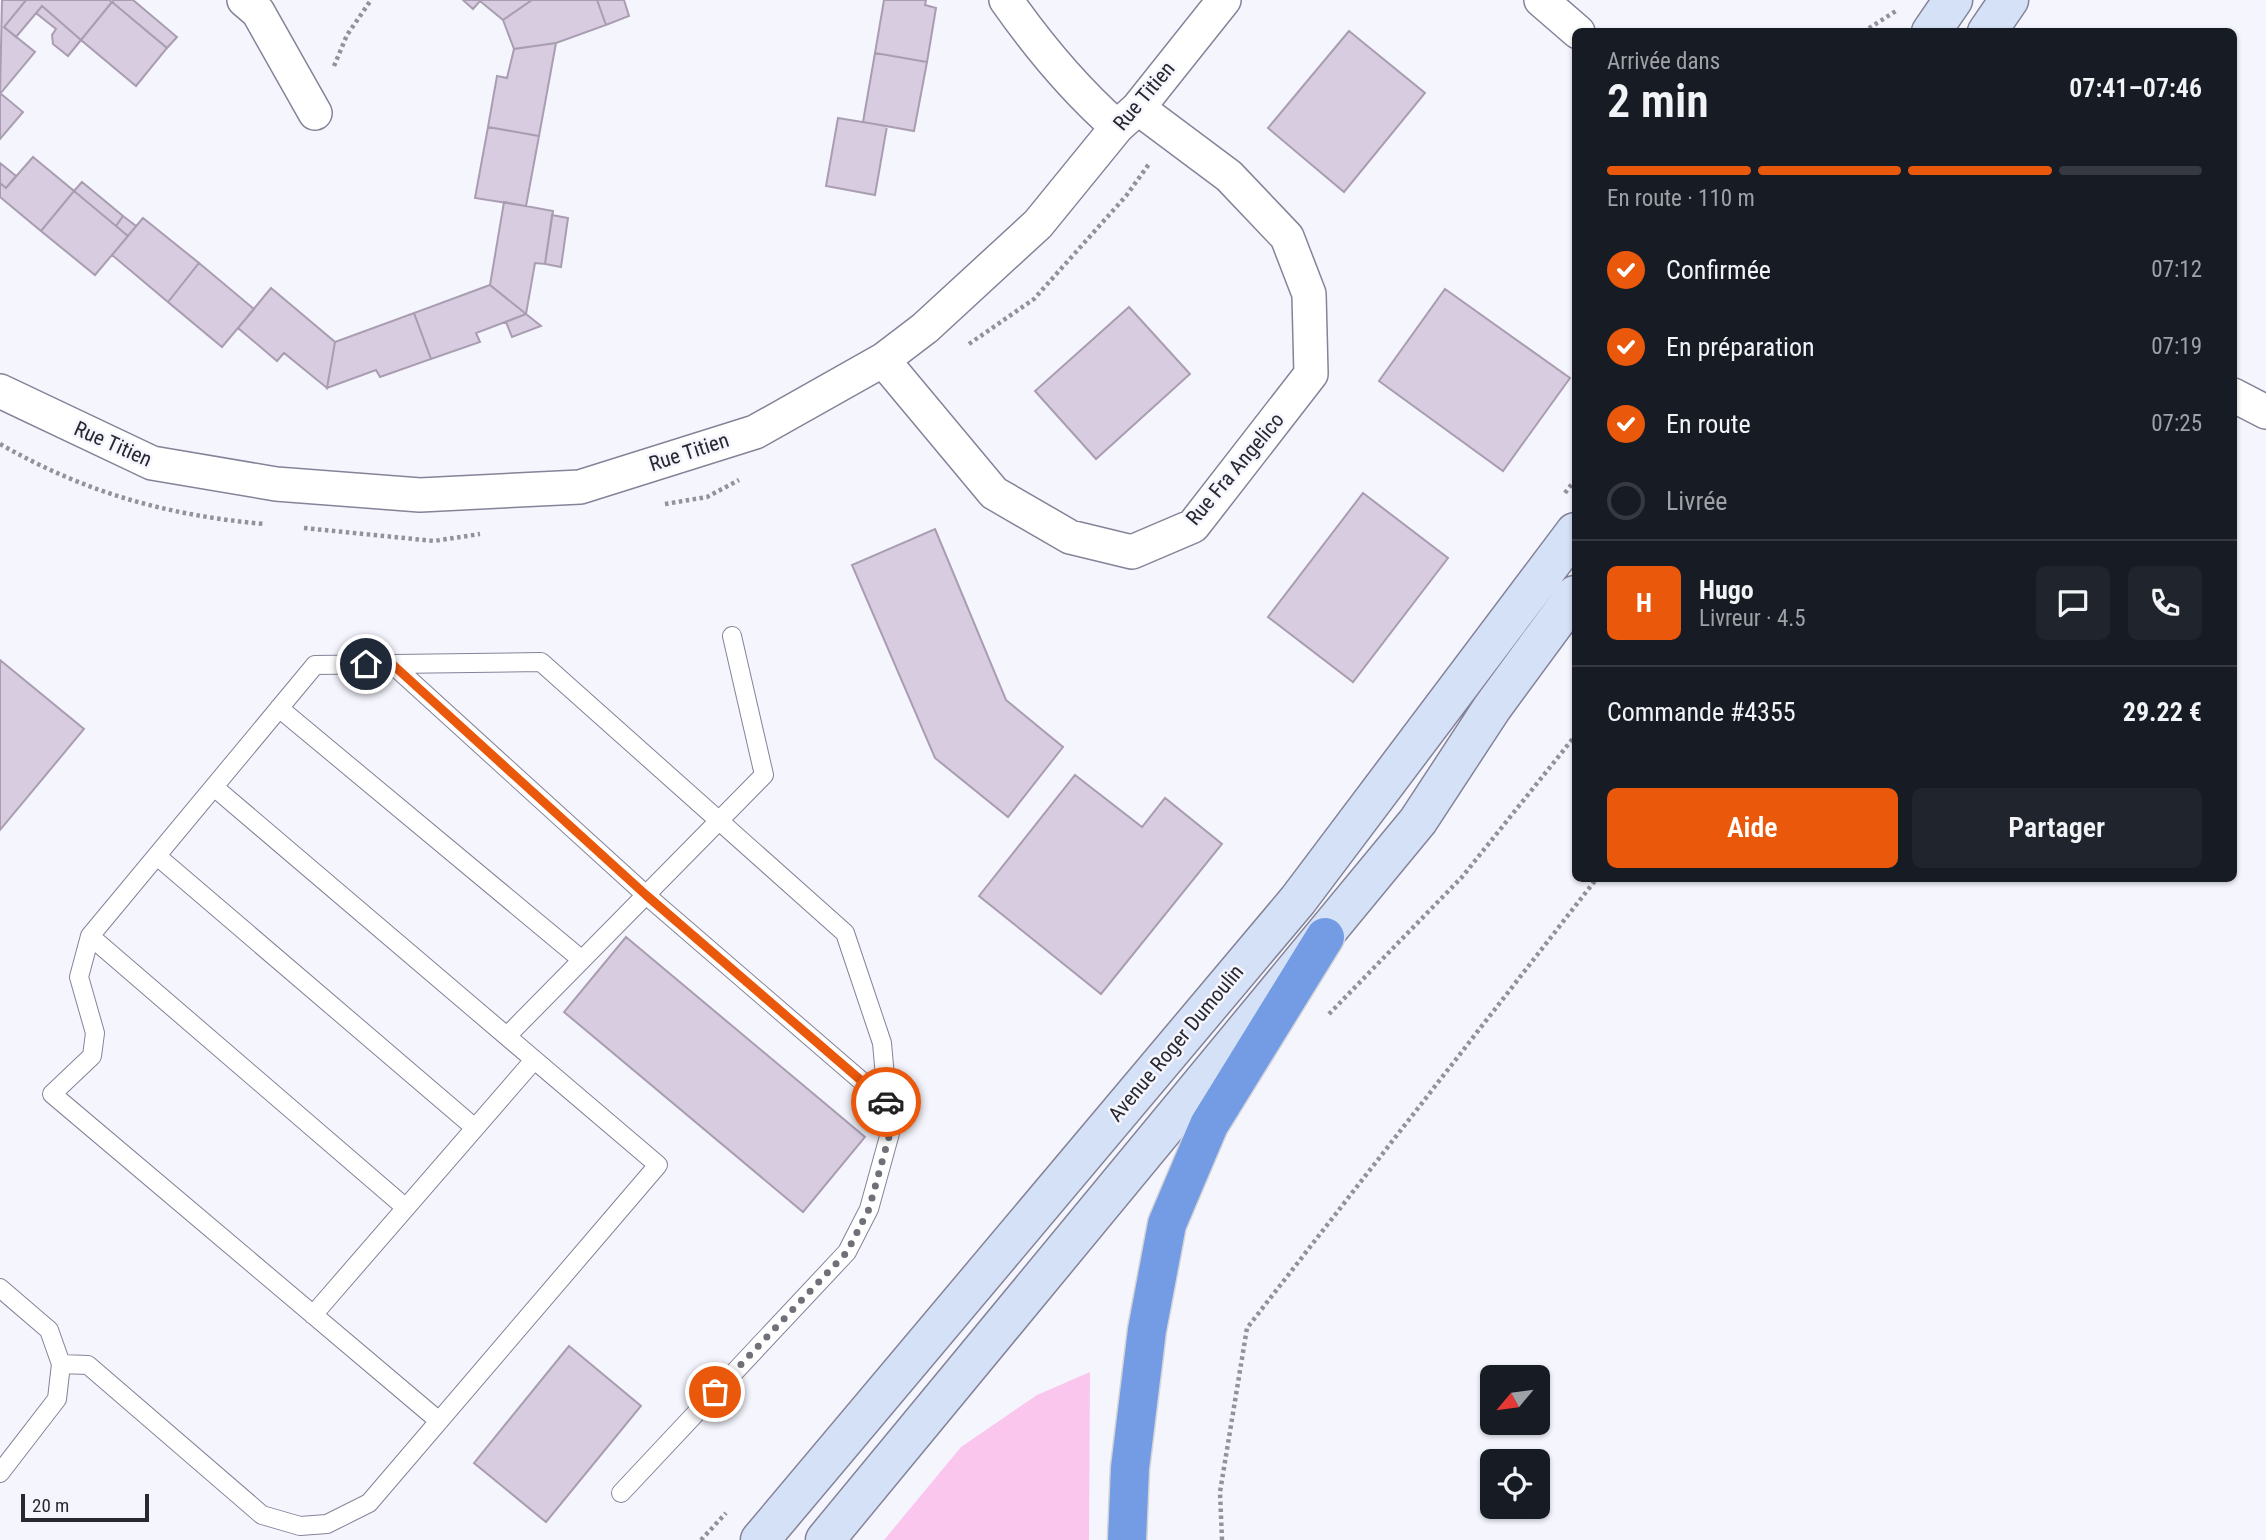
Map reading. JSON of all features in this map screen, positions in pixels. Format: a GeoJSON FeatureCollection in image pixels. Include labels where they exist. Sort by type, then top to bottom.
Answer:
{"type":"FeatureCollection","features":[{"type":"Feature","properties":{"kind":"highway"},"geometry":{"type":"LineString","coordinates":[[1127,1540],[1130,1468],[1140,1385],[1167,1224],[1209,1125],[1325,937]]}},
{"type":"Feature","properties":{"kind":"main road"},"geometry":{"type":"LineString","coordinates":[[1917,19],[1953,0]]}},
{"type":"Feature","properties":{"kind":"main road"},"geometry":{"type":"LineString","coordinates":[[1990,28],[2009,0]]}},
{"type":"Feature","properties":{"kind":"main road","name":"Avenue Roger Dumoulin"},"geometry":{"type":"LineString","coordinates":[[760,1540],[1298,900],[1572,536]]}},
{"type":"Feature","properties":{"kind":"main road"},"geometry":{"type":"LineString","coordinates":[[825,1540],[1418,821],[1492,708],[1572,599]]}},
{"type":"Feature","properties":{"kind":"street"},"geometry":{"type":"LineString","coordinates":[[244,0],[258,12],[315,113]]}},
{"type":"Feature","properties":{"kind":"street","name":"Rue Fra Angelico"},"geometry":{"type":"LineString","coordinates":[[883,360],[994,493],[1070,537],[1132,552],[1193,526],[1311,374],[1309,294],[1287,237],[1230,176],[1127,118],[1085,99],[1038,47],[1006,0]]}},
{"type":"Feature","properties":{"kind":"street","name":"Rue Titien"},"geometry":{"type":"LineString","coordinates":[[0,391],[152,463],[276,484],[420,495],[580,487],[755,432],[883,360],[925,328],[1038,224],[1224,0]]}},
{"type":"Feature","properties":{"kind":"street"},"geometry":{"type":"LineString","coordinates":[[1541,0],[1573,28]]}},
{"type":"Feature","properties":{"kind":"street"},"geometry":{"type":"LineString","coordinates":[[2237,397],[2266,412]]}},
{"type":"Feature","properties":{"kind":"lane"},"geometry":{"type":"LineString","coordinates":[[507,1036],[764,775],[732,636]]}},
{"type":"Feature","properties":{"kind":"lane"},"geometry":{"type":"LineString","coordinates":[[439,1421],[52,1094],[92,1056],[96,1033],[79,977],[90,936],[315,665],[541,662],[721,819],[845,933],[882,1042],[890,1133],[869,1209],[847,1252],[621,1493]]}},
{"type":"Feature","properties":{"kind":"lane"},"geometry":{"type":"LineString","coordinates":[[392,664],[646,895],[887,1103]]}},
{"type":"Feature","properties":{"kind":"lane"},"geometry":{"type":"LineString","coordinates":[[279,708],[582,960]]}},
{"type":"Feature","properties":{"kind":"lane"},"geometry":{"type":"LineString","coordinates":[[61,1364],[88,1365],[262,1514],[300,1526],[327,1524],[369,1503],[658,1164],[214,787]]}},
{"type":"Feature","properties":{"kind":"lane"},"geometry":{"type":"LineString","coordinates":[[157,856],[475,1128]]}},
{"type":"Feature","properties":{"kind":"lane"},"geometry":{"type":"LineString","coordinates":[[90,936],[406,1208]]}},
{"type":"Feature","properties":{"kind":"lane"},"geometry":{"type":"LineString","coordinates":[[313,1315],[534,1060]]}},
{"type":"Feature","properties":{"kind":"lane"},"geometry":{"type":"LineString","coordinates":[[0,1288],[50,1330],[61,1364],[57,1399],[0,1473]]}},
{"type":"Feature","properties":{"kind":"path"},"geometry":{"type":"LineString","coordinates":[[315,113],[347,35],[371,0]]}},
{"type":"Feature","properties":{"kind":"path"},"geometry":{"type":"LineString","coordinates":[[1880,28],[1917,19]]}},
{"type":"Feature","properties":{"kind":"path"},"geometry":{"type":"LineString","coordinates":[[1222,1540],[1220,1492],[1247,1328],[1594,882]]}},
{"type":"Feature","properties":{"kind":"shaded area"},"geometry":{"type":"Polygon","coordinates":[[[1090,1372],[1089,1540],[884,1540],[961,1447],[1037,1395],[1090,1372]]]}},
{"type":"Feature","properties":{"kind":"building"},"geometry":{"type":"Polygon","coordinates":[[[2,0],[26,0],[4,27],[35,52],[0,94],[2,0]]]}},
{"type":"Feature","properties":{"kind":"building"},"geometry":{"type":"Polygon","coordinates":[[[26,0],[112,2],[81,40],[42,6],[16,37],[4,27],[26,0]]]}},
{"type":"Feature","properties":{"kind":"building"},"geometry":{"type":"Polygon","coordinates":[[[133,0],[177,37],[167,48],[112,2],[133,0]]]}},
{"type":"Feature","properties":{"kind":"building"},"geometry":{"type":"Polygon","coordinates":[[[463,0],[532,0],[503,20],[480,1],[473,9],[463,0]]]}},
{"type":"Feature","properties":{"kind":"building"},"geometry":{"type":"Polygon","coordinates":[[[532,0],[597,0],[606,25],[556,43],[514,49],[503,20],[532,0]]]}},
{"type":"Feature","properties":{"kind":"building"},"geometry":{"type":"Polygon","coordinates":[[[597,0],[624,0],[629,16],[606,25],[597,0]]]}},
{"type":"Feature","properties":{"kind":"building"},"geometry":{"type":"Polygon","coordinates":[[[884,0],[926,0],[925,5],[936,8],[927,62],[875,53],[884,0]]]}},
{"type":"Feature","properties":{"kind":"building"},"geometry":{"type":"Polygon","coordinates":[[[112,2],[167,48],[136,86],[81,40],[112,2]]]}},
{"type":"Feature","properties":{"kind":"building"},"geometry":{"type":"Polygon","coordinates":[[[42,6],[81,40],[68,56],[53,44],[52,35],[56,29],[36,13],[42,6]]]}},
{"type":"Feature","properties":{"kind":"building"},"geometry":{"type":"Polygon","coordinates":[[[1349,31],[1425,93],[1344,192],[1268,128],[1349,31]]]}},
{"type":"Feature","properties":{"kind":"building"},"geometry":{"type":"Polygon","coordinates":[[[556,43],[539,136],[488,127],[497,76],[507,78],[514,49],[556,43]]]}},
{"type":"Feature","properties":{"kind":"building"},"geometry":{"type":"Polygon","coordinates":[[[875,53],[927,62],[914,131],[863,122],[875,53]]]}},
{"type":"Feature","properties":{"kind":"building"},"geometry":{"type":"Polygon","coordinates":[[[0,93],[23,112],[0,139],[0,93]]]}},
{"type":"Feature","properties":{"kind":"building"},"geometry":{"type":"Polygon","coordinates":[[[838,118],[887,126],[875,195],[826,186],[838,118]]]}},
{"type":"Feature","properties":{"kind":"building"},"geometry":{"type":"Polygon","coordinates":[[[488,127],[539,136],[526,206],[475,198],[488,127]]]}},
{"type":"Feature","properties":{"kind":"building"},"geometry":{"type":"Polygon","coordinates":[[[33,157],[74,191],[41,231],[0,197],[0,183],[6,188],[33,157]]]}},
{"type":"Feature","properties":{"kind":"building"},"geometry":{"type":"Polygon","coordinates":[[[0,163],[16,176],[6,188],[0,183],[0,163]]]}},
{"type":"Feature","properties":{"kind":"building"},"geometry":{"type":"Polygon","coordinates":[[[82,182],[123,216],[116,226],[74,191],[82,182]]]}},
{"type":"Feature","properties":{"kind":"building"},"geometry":{"type":"Polygon","coordinates":[[[74,191],[128,236],[95,275],[41,231],[74,191]]]}},
{"type":"Feature","properties":{"kind":"building"},"geometry":{"type":"Polygon","coordinates":[[[504,202],[553,211],[545,264],[535,263],[526,314],[490,285],[504,202]]]}},
{"type":"Feature","properties":{"kind":"building"},"geometry":{"type":"Polygon","coordinates":[[[552,215],[568,218],[561,267],[545,264],[552,215]]]}},
{"type":"Feature","properties":{"kind":"building"},"geometry":{"type":"Polygon","coordinates":[[[123,216],[136,226],[128,236],[116,226],[123,216]]]}},
{"type":"Feature","properties":{"kind":"building"},"geometry":{"type":"Polygon","coordinates":[[[143,218],[199,263],[168,302],[112,255],[143,218]]]}},
{"type":"Feature","properties":{"kind":"building"},"geometry":{"type":"Polygon","coordinates":[[[199,263],[254,309],[222,347],[168,302],[199,263]]]}},
{"type":"Feature","properties":{"kind":"building"},"geometry":{"type":"Polygon","coordinates":[[[490,285],[526,314],[476,333],[480,342],[431,359],[414,313],[490,285]]]}},
{"type":"Feature","properties":{"kind":"building"},"geometry":{"type":"Polygon","coordinates":[[[271,288],[335,342],[327,388],[284,353],[277,361],[238,328],[271,288]]]}},
{"type":"Feature","properties":{"kind":"building"},"geometry":{"type":"Polygon","coordinates":[[[1445,289],[1570,378],[1503,471],[1379,381],[1445,289]]]}},
{"type":"Feature","properties":{"kind":"building"},"geometry":{"type":"Polygon","coordinates":[[[1129,307],[1190,374],[1096,459],[1035,391],[1129,307]]]}},
{"type":"Feature","properties":{"kind":"building"},"geometry":{"type":"Polygon","coordinates":[[[414,313],[431,359],[380,377],[376,370],[327,388],[335,342],[414,313]]]}},
{"type":"Feature","properties":{"kind":"building"},"geometry":{"type":"Polygon","coordinates":[[[526,314],[541,326],[512,337],[506,322],[526,314]]]}},
{"type":"Feature","properties":{"kind":"building"},"geometry":{"type":"Polygon","coordinates":[[[1363,493],[1448,558],[1353,682],[1268,617],[1363,493]]]}},
{"type":"Feature","properties":{"kind":"building"},"geometry":{"type":"Polygon","coordinates":[[[935,529],[1006,700],[1063,747],[1008,817],[935,758],[852,565],[935,529]]]}},
{"type":"Feature","properties":{"kind":"building"},"geometry":{"type":"Polygon","coordinates":[[[0,660],[84,729],[0,830],[0,660]]]}},
{"type":"Feature","properties":{"kind":"building"},"geometry":{"type":"Polygon","coordinates":[[[1075,775],[1142,827],[1165,798],[1222,844],[1101,994],[979,896],[1075,775]]]}},
{"type":"Feature","properties":{"kind":"building"},"geometry":{"type":"Polygon","coordinates":[[[626,937],[865,1137],[803,1212],[564,1012],[626,937]]]}},
{"type":"Feature","properties":{"kind":"building"},"geometry":{"type":"Polygon","coordinates":[[[569,1346],[641,1406],[546,1522],[474,1463],[569,1346]]]}},
{"type":"Feature","properties":{"kind":"way so far"},"geometry":{"type":"LineString","coordinates":[[715,1392],[847,1252],[869,1209],[890,1133],[886,1102]]}},
{"type":"Feature","properties":{"kind":"route"},"geometry":{"type":"LineString","coordinates":[[366,664],[392,664],[646,895],[886,1102]]}}]}
